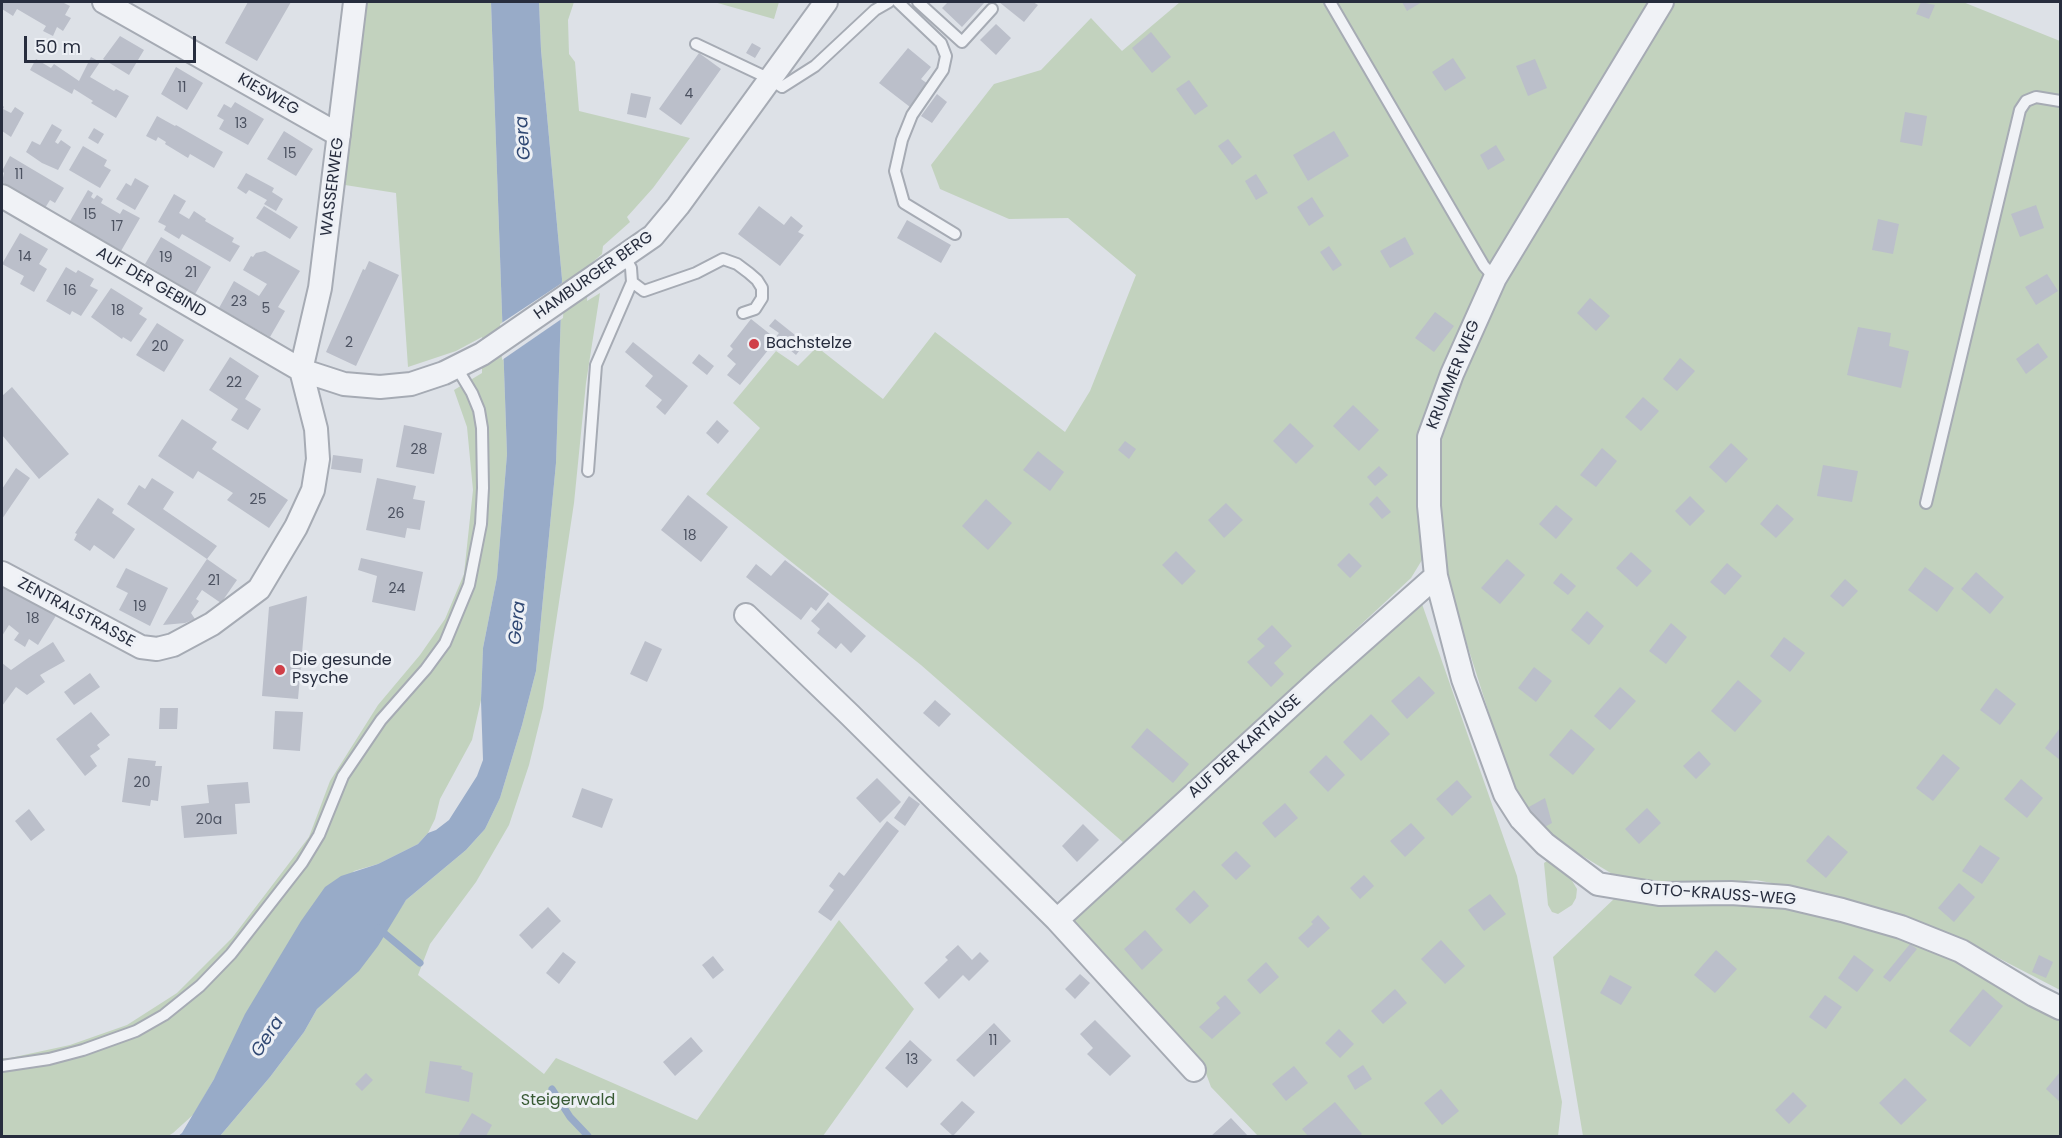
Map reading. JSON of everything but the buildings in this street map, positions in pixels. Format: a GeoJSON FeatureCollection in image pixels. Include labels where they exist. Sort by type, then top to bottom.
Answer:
{"type":"FeatureCollection","features":[{"type":"Feature","properties":{"kind":"street","name":"KIESWEG"},"geometry":{"type":"LineString","coordinates":[[104,2],[339,135]]}},
{"type":"Feature","properties":{"kind":"street","name":"WASSERWEG"},"geometry":{"type":"LineString","coordinates":[[301,370],[320,288],[355,2]]}},
{"type":"Feature","properties":{"kind":"street","name":"HAMBURGER BERG"},"geometry":{"type":"LineString","coordinates":[[301,370],[344,384],[380,387],[411,384],[457,368],[482,354],[588,282],[653,236],[678,206],[826,2]]}},
{"type":"Feature","properties":{"kind":"street","name":"KRUMMER WEG"},"geometry":{"type":"LineString","coordinates":[[1521,819],[1505,794],[1463,679],[1437,576],[1429,506],[1429,437],[1452,374],[1495,278],[1662,2]]}},
{"type":"Feature","properties":{"kind":"street","name":"AUF DER GEBIND"},"geometry":{"type":"LineString","coordinates":[[2,196],[301,370]]}},
{"type":"Feature","properties":{"kind":"street","name":"ZENTRALSTRASSE"},"geometry":{"type":"LineString","coordinates":[[2,573],[141,647],[157,649],[173,645],[219,620],[259,589],[296,528],[313,490],[318,459],[316,429],[301,370]]}},
{"type":"Feature","properties":{"kind":"street","name":"AUF DER KARTAUSE"},"geometry":{"type":"LineString","coordinates":[[1057,920],[1305,693],[1437,576]]}},
{"type":"Feature","properties":{"kind":"street"},"geometry":{"type":"LineString","coordinates":[[746,615],[1057,920],[1194,1070]]}},
{"type":"Feature","properties":{"kind":"street","name":"OTTO-KRAUSS-WEG"},"geometry":{"type":"LineString","coordinates":[[1521,819],[1545,844],[1598,884],[1659,894],[1731,893],[1787,897],[1842,910],[1901,927],[1961,951],[2034,995],[2061,1008]]}},
{"type":"Feature","properties":{"kind":"lane"},"geometry":{"type":"LineString","coordinates":[[696,44],[782,87],[814,66],[875,10],[889,2]]}},
{"type":"Feature","properties":{"kind":"lane"},"geometry":{"type":"LineString","coordinates":[[898,2],[941,42],[946,56],[943,70],[912,115],[902,141],[895,171],[904,203],[955,234]]}},
{"type":"Feature","properties":{"kind":"lane"},"geometry":{"type":"LineString","coordinates":[[918,2],[962,42],[992,9]]}},
{"type":"Feature","properties":{"kind":"lane"},"geometry":{"type":"LineString","coordinates":[[1330,2],[1485,266],[1495,278]]}},
{"type":"Feature","properties":{"kind":"lane"},"geometry":{"type":"LineString","coordinates":[[1926,503],[2020,110],[2026,101],[2036,97],[2061,101]]}},
{"type":"Feature","properties":{"kind":"lane"},"geometry":{"type":"LineString","coordinates":[[588,471],[596,365],[632,282],[631,268],[624,256]]}},
{"type":"Feature","properties":{"kind":"lane"},"geometry":{"type":"LineString","coordinates":[[632,282],[644,291],[696,273],[723,259],[737,264],[758,280],[762,288],[762,298],[754,309],[743,313]]}},
{"type":"Feature","properties":{"kind":"lane"},"geometry":{"type":"LineString","coordinates":[[2,1066],[60,1056],[106,1042],[136,1031],[164,1016],[200,986],[238,945],[302,863],[319,835],[343,776],[381,720],[426,669],[445,643],[470,585],[478,544],[483,488],[482,428],[479,410],[457,368]]}},
{"type":"Feature","properties":{"kind":"green space"},"geometry":{"type":"Polygon","coordinates":[[[365,2],[491,2],[507,454],[497,577],[483,648],[481,700],[472,740],[440,799],[435,819],[428,833],[418,844],[378,864],[354,871],[214,1079],[194,1114],[173,1133],[168,1136],[2,1136],[2,1058],[70,1045],[127,1025],[177,993],[232,938],[309,837],[330,781],[378,705],[420,655],[445,619],[464,574],[473,490],[467,427],[454,390],[482,373],[482,337],[456,351],[408,367],[396,193],[345,185],[365,2]]]}},
{"type":"Feature","properties":{"kind":"green space","name":"Steigerwald"},"geometry":{"type":"Polygon","coordinates":[[[539,2],[574,2],[568,20],[569,54],[575,62],[579,111],[690,138],[653,188],[627,217],[630,222],[603,246],[602,254],[588,266],[587,301],[600,293],[586,383],[574,503],[543,708],[529,765],[509,825],[476,882],[430,944],[418,975],[544,1074],[556,1058],[697,1120],[839,920],[914,1009],[823,1136],[220,1136],[270,1077],[304,1032],[317,1009],[406,900],[466,850],[485,829],[500,798],[522,725],[536,671],[556,463],[562,279],[541,50],[539,2]]]}},
{"type":"Feature","properties":{"kind":"green space"},"geometry":{"type":"Polygon","coordinates":[[[714,2],[779,2],[774,19],[714,2]]]}},
{"type":"Feature","properties":{"kind":"green space"},"geometry":{"type":"Polygon","coordinates":[[[1180,2],[1653,2],[1507,276],[1670,2],[1963,2],[2060,41],[2060,990],[1981,949],[1903,917],[1823,893],[1756,880],[1665,888],[1624,881],[1536,828],[1510,779],[1464,635],[1449,579],[1440,527],[1436,449],[1417,432],[1422,560],[1411,578],[1125,844],[921,665],[706,494],[760,428],[733,403],[776,351],[798,366],[817,347],[883,399],[935,332],[1065,432],[1090,391],[1136,275],[1068,218],[1009,219],[940,189],[931,165],[994,84],[1041,70],[1091,18],[1122,51],[1180,2]]]}},
{"type":"Feature","properties":{"kind":"green space"},"geometry":{"type":"Polygon","coordinates":[[[1422,604],[1517,876],[1562,1102],[1558,1136],[1258,1136],[1211,1087],[1201,1060],[1069,919],[1422,604]]]}},
{"type":"Feature","properties":{"kind":"green space"},"geometry":{"type":"Polygon","coordinates":[[[1547,861],[1568,874],[1577,889],[1572,905],[1558,914],[1552,912],[1548,905],[1544,863],[1547,861]]]}},
{"type":"Feature","properties":{"kind":"green space"},"geometry":{"type":"Polygon","coordinates":[[[1616,897],[1771,903],[1871,925],[1967,964],[2060,1015],[2060,1136],[1583,1136],[1553,957],[1616,897]]]}},
{"type":"Feature","properties":{"kind":"water","name":"Gera"},"geometry":{"type":"Polygon","coordinates":[[[491,2],[539,2],[541,50],[562,279],[556,463],[536,671],[522,725],[500,798],[485,829],[466,850],[406,900],[378,946],[359,971],[317,1009],[304,1032],[270,1077],[220,1136],[178,1136],[214,1079],[245,1014],[301,921],[325,887],[341,876],[378,864],[418,844],[428,833],[449,820],[477,776],[483,760],[481,700],[483,648],[497,577],[507,454],[491,2]]]}},
{"type":"Feature","properties":{"kind":"pier"},"geometry":{"type":"Polygon","coordinates":[[[565,281],[563,318],[502,360],[500,324],[565,281]]]}},
{"type":"Feature","properties":{"kind":"waterway"},"geometry":{"type":"LineString","coordinates":[[378,928],[420,963]]}},
{"type":"Feature","properties":{"kind":"waterway"},"geometry":{"type":"LineString","coordinates":[[552,1089],[570,1117],[588,1136]]}},
{"type":"Feature","properties":{"kind":"place","name":"Bachstelze"},"geometry":{"type":"Point","coordinates":[754,344]}},
{"type":"Feature","properties":{"kind":"place","name":"Die gesunde Psyche"},"geometry":{"type":"Point","coordinates":[280,670]}}]}
